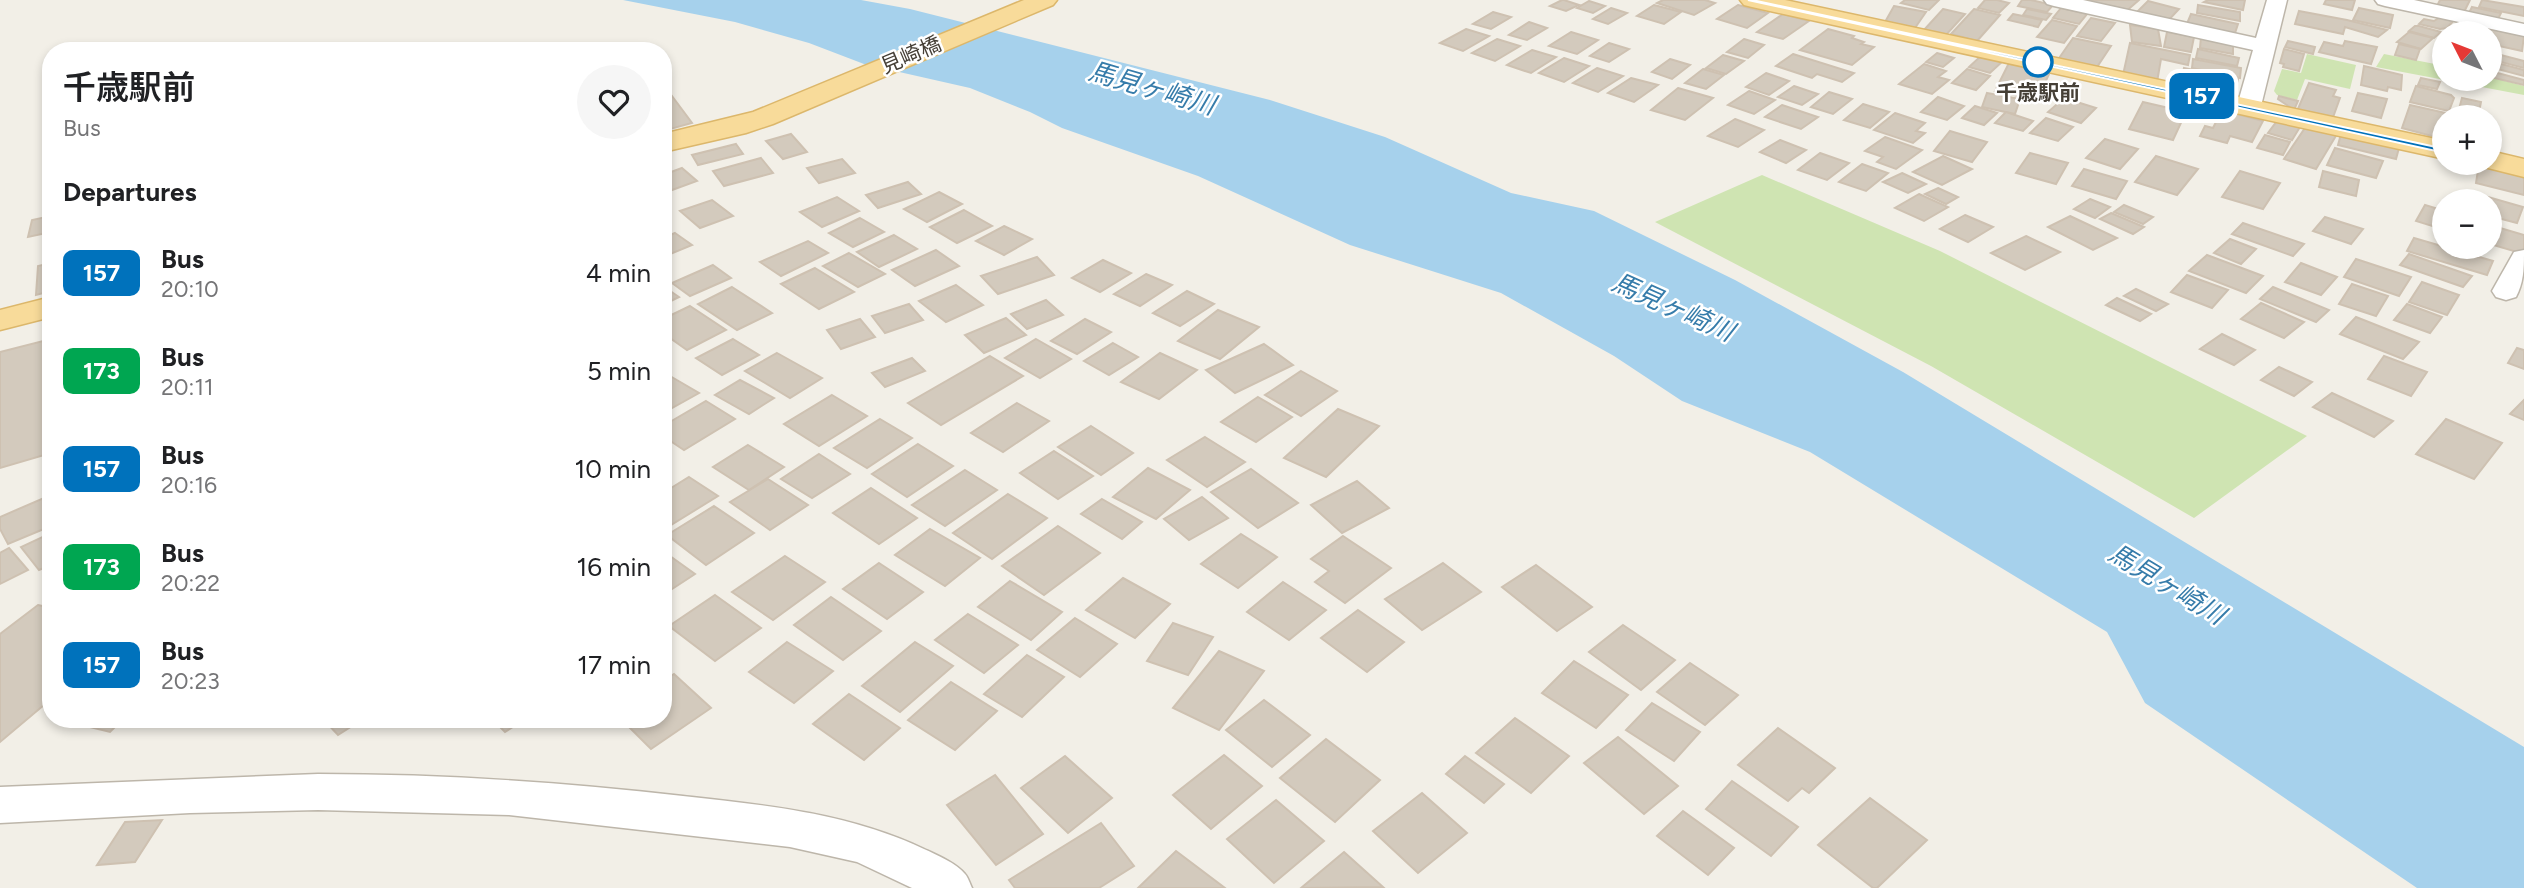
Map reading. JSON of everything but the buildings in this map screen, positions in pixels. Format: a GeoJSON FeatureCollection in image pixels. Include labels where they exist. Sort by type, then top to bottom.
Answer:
{"type":"FeatureCollection","features":[{"type":"Feature","properties":{"kind":"main road","name":"見崎橋"},"geometry":{"type":"LineString","coordinates":[[672,141],[736,127],[1045,0]]}},
{"type":"Feature","properties":{"kind":"main road"},"geometry":{"type":"LineString","coordinates":[[1752,0],[2432,147]]}},
{"type":"Feature","properties":{"kind":"main road"},"geometry":{"type":"LineString","coordinates":[[2502,163],[2524,168]]}},
{"type":"Feature","properties":{"kind":"main road"},"geometry":{"type":"LineString","coordinates":[[0,320],[42,309]]}},
{"type":"Feature","properties":{"kind":"street"},"geometry":{"type":"LineString","coordinates":[[2054,0],[2265,46]]}},
{"type":"Feature","properties":{"kind":"street"},"geometry":{"type":"LineString","coordinates":[[2249,106],[2277,0]]}},
{"type":"Feature","properties":{"kind":"street"},"geometry":{"type":"LineString","coordinates":[[2385,0],[2524,30]]}},
{"type":"Feature","properties":{"kind":"street"},"geometry":{"type":"LineString","coordinates":[[2506,291],[2524,258]]}},
{"type":"Feature","properties":{"kind":"street"},"geometry":{"type":"LineString","coordinates":[[0,805],[125,798],[353,793],[508,797],[788,827],[866,844],[930,873],[949,888]]}},
{"type":"Feature","properties":{"kind":"green space"},"geometry":{"type":"Polygon","coordinates":[[[2307,54],[2356,65],[2350,89],[2305,79],[2297,100],[2277,95],[2274,91],[2282,69],[2301,73],[2307,54]]]}},
{"type":"Feature","properties":{"kind":"green space"},"geometry":{"type":"Polygon","coordinates":[[[2384,54],[2432,63],[2432,78],[2376,67],[2384,54]]]}},
{"type":"Feature","properties":{"kind":"green space"},"geometry":{"type":"Polygon","coordinates":[[[2502,80],[2524,86],[2524,95],[2502,91],[2502,80]]]}},
{"type":"Feature","properties":{"kind":"green space"},"geometry":{"type":"Polygon","coordinates":[[[1762,175],[1940,251],[2307,436],[2194,518],[1931,366],[1655,222],[1762,175]]]}},
{"type":"Feature","properties":{"kind":"water","name":"馬見ヶ崎川"},"geometry":{"type":"Polygon","coordinates":[[[623,0],[861,0],[910,9],[1270,100],[1385,137],[1511,193],[1594,211],[1735,280],[1903,372],[2524,747],[2524,888],[2417,888],[2145,703],[2107,632],[1810,452],[1682,401],[1614,356],[1501,293],[1350,245],[1198,176],[1062,128],[970,88],[864,64],[809,43],[735,22],[623,0]]]}},
{"type":"Feature","properties":{"kind":"bus line","name":"157"},"geometry":{"type":"LineString","coordinates":[[1752,0],[2432,147]]}},
{"type":"Feature","properties":{"kind":"place","name":"千歳駅前"},"geometry":{"type":"Point","coordinates":[2038,62]}}]}
